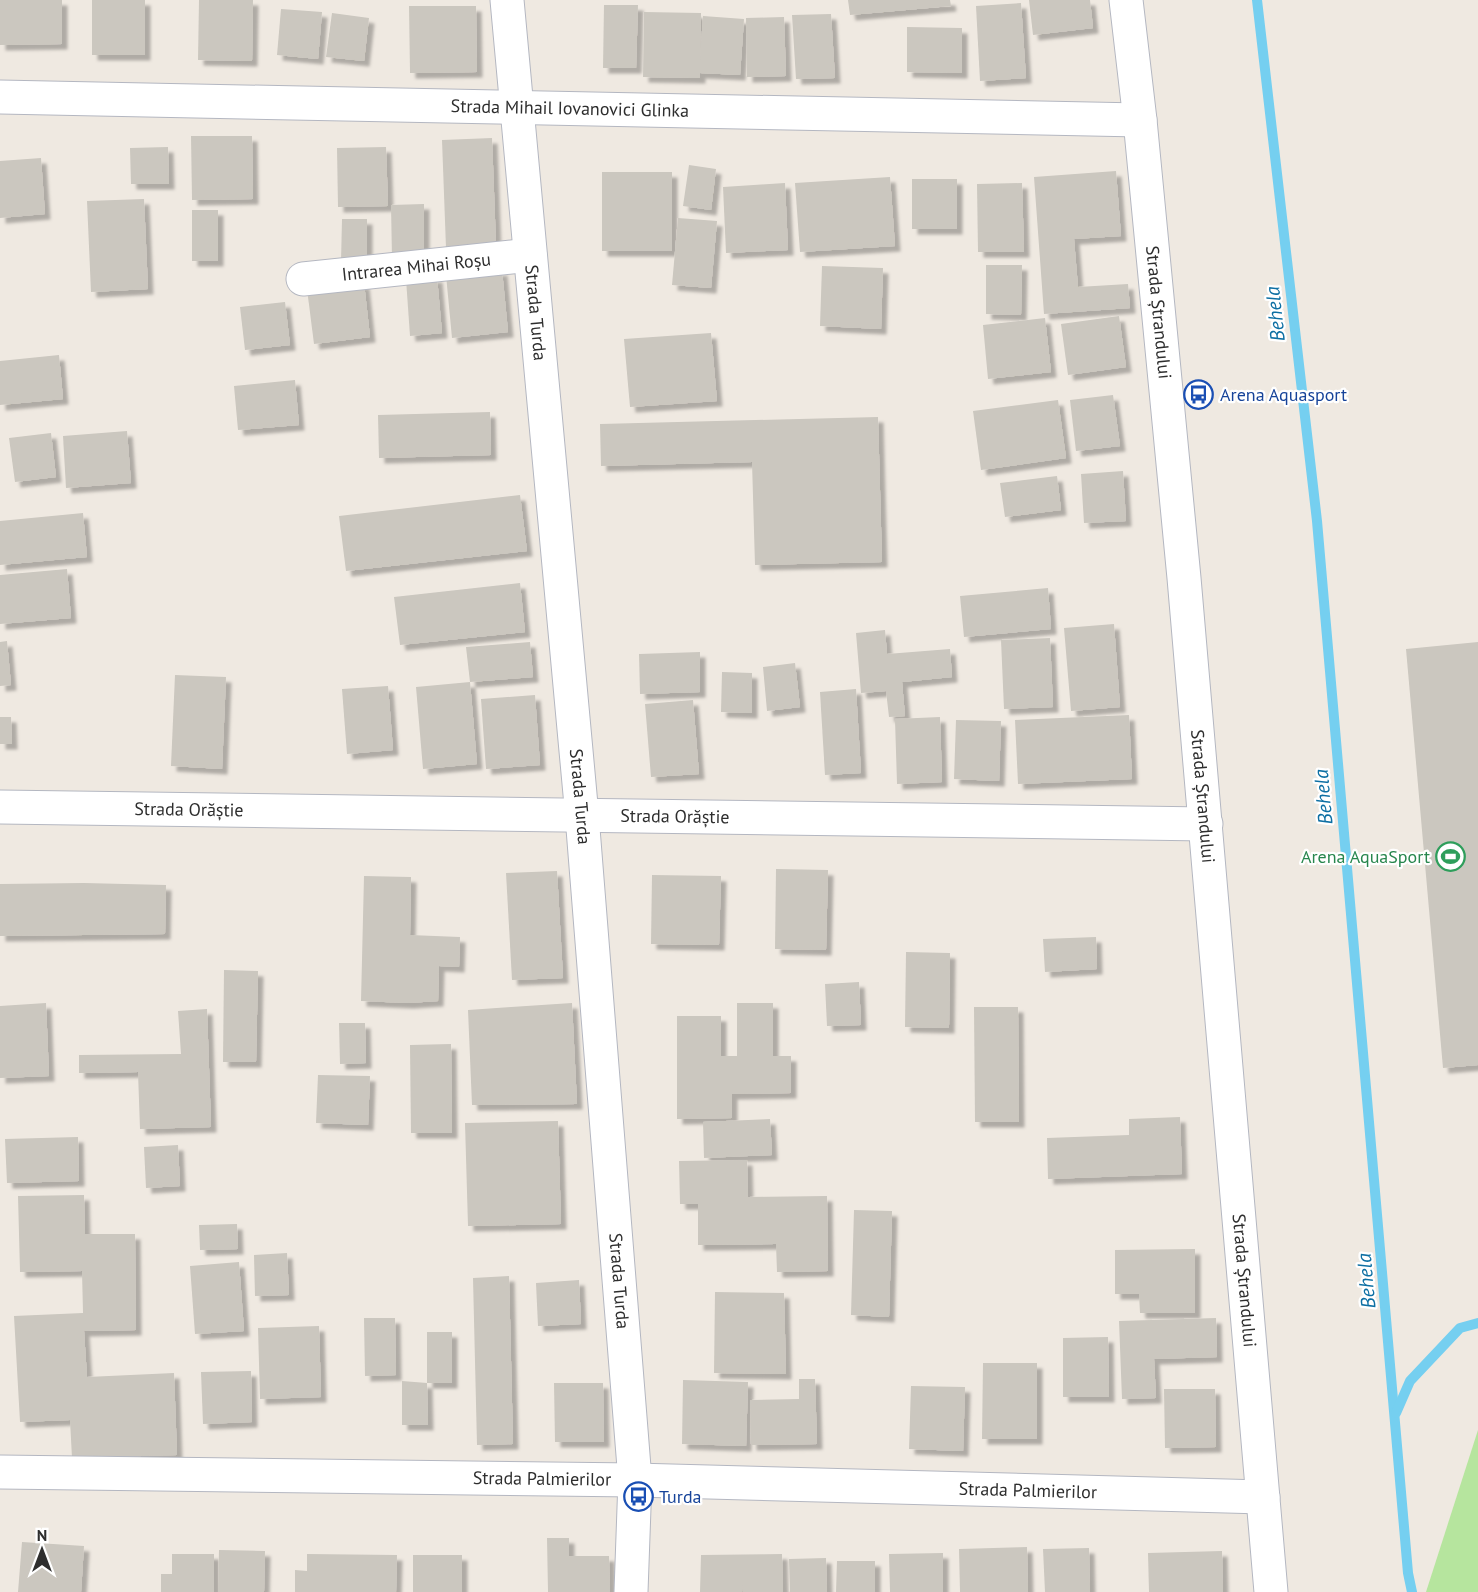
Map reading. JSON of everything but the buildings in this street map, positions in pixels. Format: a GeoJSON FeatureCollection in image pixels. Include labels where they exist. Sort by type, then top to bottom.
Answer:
{"type":"FeatureCollection","features":[{"type":"Feature","properties":{"kind":"street","name":"Strada Turda"},"geometry":{"type":"LineString","coordinates":[[507,0],[582,816],[635,1480],[631,1592]]}},
{"type":"Feature","properties":{"kind":"street","name":"Strada Ștrandului"},"geometry":{"type":"LineString","coordinates":[[1126,0],[1140,120],[1206,824],[1270,1592]]}},
{"type":"Feature","properties":{"kind":"street","name":"Strada Mihail Iovanovici Glinka"},"geometry":{"type":"LineString","coordinates":[[0,97],[1140,120]]}},
{"type":"Feature","properties":{"kind":"street","name":"Intrarea Mihai Roșu"},"geometry":{"type":"LineString","coordinates":[[303,279],[530,255]]}},
{"type":"Feature","properties":{"kind":"street","name":"Strada Orăștie"},"geometry":{"type":"LineString","coordinates":[[0,807],[1206,824]]}},
{"type":"Feature","properties":{"kind":"street","name":"Strada Palmierilor"},"geometry":{"type":"LineString","coordinates":[[0,1472],[635,1480],[1263,1497]]}},
{"type":"Feature","properties":{"kind":"green space"},"geometry":{"type":"Polygon","coordinates":[[[1478,1430],[1478,1592],[1426,1592],[1478,1430]]]}},
{"type":"Feature","properties":{"kind":"waterway","name":"Behela"},"geometry":{"type":"LineString","coordinates":[[1257,0],[1317,521],[1408,1573],[1412,1592]]}},
{"type":"Feature","properties":{"kind":"waterway"},"geometry":{"type":"LineString","coordinates":[[1396,1413],[1410,1381],[1460,1328],[1478,1323]]}},
{"type":"Feature","properties":{"kind":"place","name":"Arena Aquasport"},"geometry":{"type":"Point","coordinates":[1199,395]}},
{"type":"Feature","properties":{"kind":"place","name":"Arena AquaSport"},"geometry":{"type":"Point","coordinates":[1451,857]}},
{"type":"Feature","properties":{"kind":"place","name":"Turda"},"geometry":{"type":"Point","coordinates":[638,1497]}}]}
